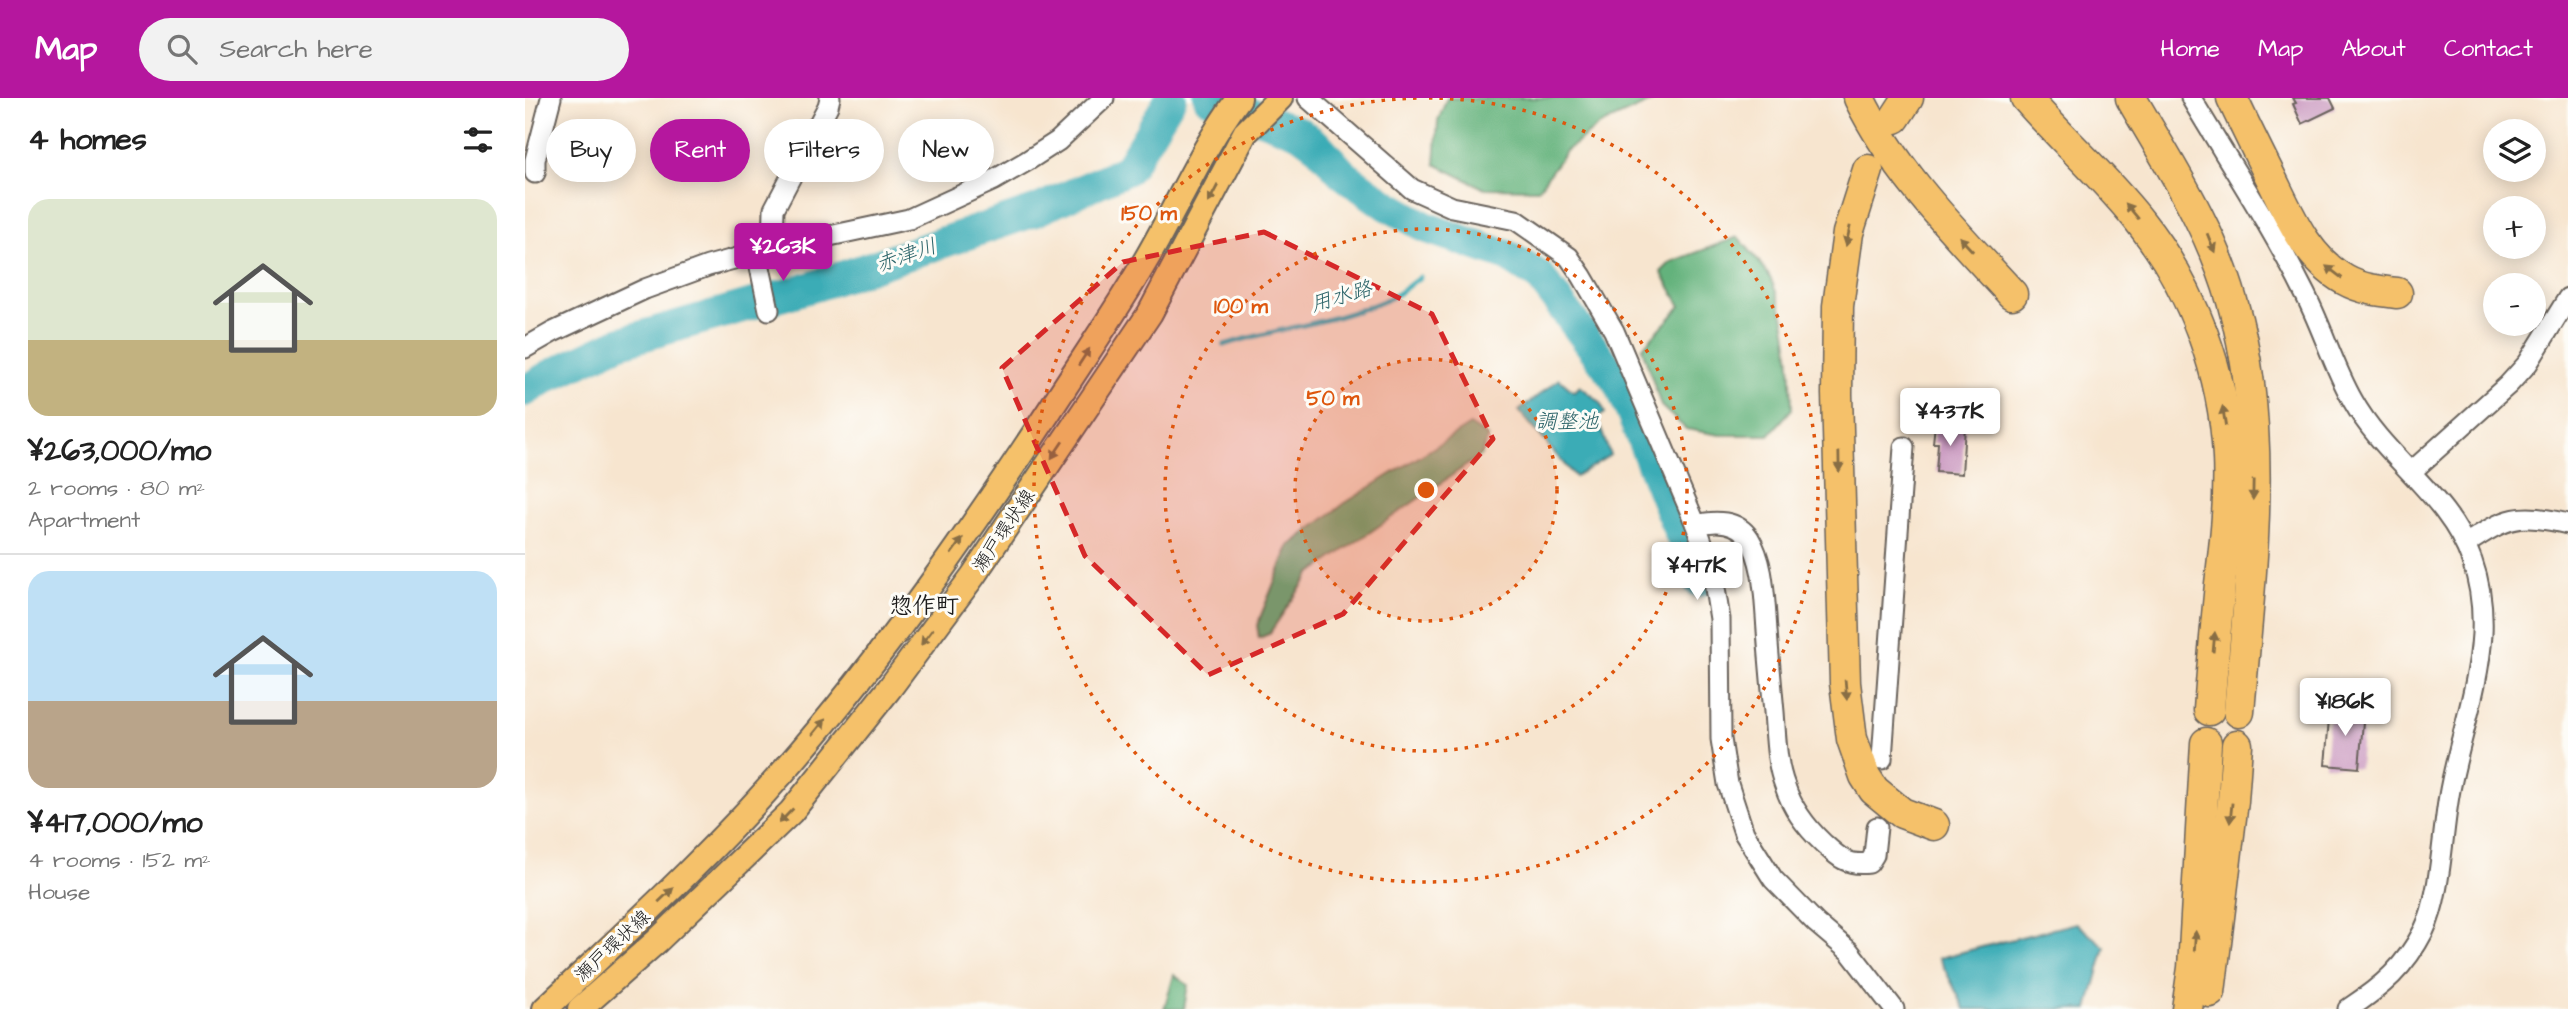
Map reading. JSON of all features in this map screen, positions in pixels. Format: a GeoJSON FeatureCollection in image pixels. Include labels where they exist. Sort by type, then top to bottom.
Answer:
{"type":"FeatureCollection","features":[{"type":"Feature","properties":{"kind":"highway"},"geometry":{"type":"LineString","coordinates":[[1859,98],[1879,133],[1922,195],[2012,294]]}},
{"type":"Feature","properties":{"kind":"highway"},"geometry":{"type":"LineString","coordinates":[[2027,98],[2103,177],[2148,232],[2188,299],[2212,361],[2225,425],[2228,486],[2209,710]]}},
{"type":"Feature","properties":{"kind":"highway"},"geometry":{"type":"LineString","coordinates":[[2131,98],[2188,194],[2205,229],[2232,301],[2244,352],[2252,418],[2253,507],[2239,712]]}},
{"type":"Feature","properties":{"kind":"highway"},"geometry":{"type":"LineString","coordinates":[[2232,98],[2294,223],[2316,257],[2346,281],[2361,287],[2397,293]]}},
{"type":"Feature","properties":{"kind":"highway"},"geometry":{"type":"LineString","coordinates":[[1868,170],[1848,233],[1838,306],[1837,394],[1845,683],[1852,739],[1865,776],[1874,790],[1902,813],[1934,825]]}},
{"type":"Feature","properties":{"kind":"highway"},"geometry":{"type":"LineString","coordinates":[[2187,1009],[2196,928],[2206,743]]}},
{"type":"Feature","properties":{"kind":"highway"},"geometry":{"type":"LineString","coordinates":[[2207,1009],[2219,927],[2237,745]]}},
{"type":"Feature","properties":{"kind":"main road","name":"瀬戸環状線"},"geometry":{"type":"LineString","coordinates":[[545,1009],[697,865],[783,771],[896,630],[973,525],[1146,260],[1222,121],[1239,98]]}},
{"type":"Feature","properties":{"kind":"main road","name":"瀬戸環状線"},"geometry":{"type":"LineString","coordinates":[[580,1009],[657,941],[791,812],[889,689],[973,576],[1150,313],[1245,133],[1276,102]]}},
{"type":"Feature","properties":{"kind":"street"},"geometry":{"type":"LineString","coordinates":[[535,173],[535,160],[551,98]]}},
{"type":"Feature","properties":{"kind":"street"},"geometry":{"type":"LineString","coordinates":[[769,310],[763,255],[774,209],[828,106],[829,98]]}},
{"type":"Feature","properties":{"kind":"street"},"geometry":{"type":"LineString","coordinates":[[525,348],[645,289],[708,265],[763,255],[909,219],[994,180],[1027,161],[1058,141],[1104,98]]}},
{"type":"Feature","properties":{"kind":"street"},"geometry":{"type":"LineString","coordinates":[[1308,98],[1412,189],[1452,207],[1515,220],[1569,257],[1599,303],[1614,331],[1696,525],[1714,583],[1720,619],[1721,739],[1728,784],[1744,833],[1773,879],[1816,923],[1849,951],[1894,1009]]}},
{"type":"Feature","properties":{"kind":"street"},"geometry":{"type":"LineString","coordinates":[[2191,98],[2292,268],[2318,321],[2351,400],[2381,441],[2447,512],[2466,544],[2478,586],[2482,635],[2451,786],[2435,894],[2425,926],[2408,958],[2384,983],[2348,1009]]}},
{"type":"Feature","properties":{"kind":"street"},"geometry":{"type":"LineString","coordinates":[[2411,472],[2508,385],[2528,363],[2568,298]]}},
{"type":"Feature","properties":{"kind":"street"},"geometry":{"type":"LineString","coordinates":[[1882,759],[1904,447]]}},
{"type":"Feature","properties":{"kind":"street"},"geometry":{"type":"LineString","coordinates":[[2466,544],[2500,523],[2514,519],[2528,517],[2568,524]]}},
{"type":"Feature","properties":{"kind":"street"},"geometry":{"type":"LineString","coordinates":[[1696,525],[1710,522],[1729,523],[1748,537],[1758,557],[1763,586],[1777,753],[1784,785],[1795,810],[1810,832],[1844,862],[1857,865],[1869,863],[1874,855],[1877,828]]}},
{"type":"Feature","properties":{"kind":"highlighted area"},"geometry":{"type":"Polygon","coordinates":[[[1264,232],[1432,314],[1493,439],[1343,614],[1208,675],[1085,556],[1002,368],[1123,262],[1264,232]]]}},
{"type":"Feature","properties":{"kind":"green space"},"geometry":{"type":"Polygon","coordinates":[[[1447,98],[1659,98],[1600,125],[1566,151],[1538,189],[1483,188],[1435,164],[1438,121],[1447,98]]]}},
{"type":"Feature","properties":{"kind":"green space"},"geometry":{"type":"Polygon","coordinates":[[[1738,237],[1771,280],[1785,326],[1790,360],[1792,409],[1769,435],[1720,435],[1686,429],[1661,406],[1642,348],[1681,306],[1661,272],[1671,262],[1738,237]]]}},
{"type":"Feature","properties":{"kind":"green space"},"geometry":{"type":"Polygon","coordinates":[[[1470,425],[1488,437],[1481,455],[1310,574],[1269,634],[1259,638],[1257,625],[1289,546],[1345,503],[1470,425]]]}},
{"type":"Feature","properties":{"kind":"green space"},"geometry":{"type":"Polygon","coordinates":[[[1174,975],[1188,985],[1184,1009],[1164,1009],[1174,975]]]}},
{"type":"Feature","properties":{"kind":"water","name":"調整池"},"geometry":{"type":"Polygon","coordinates":[[[1559,379],[1574,392],[1580,386],[1600,402],[1605,413],[1597,418],[1610,455],[1575,477],[1519,411],[1559,379]]]}},
{"type":"Feature","properties":{"kind":"water"},"geometry":{"type":"Polygon","coordinates":[[[2076,923],[2105,947],[2088,1009],[1965,1009],[1939,958],[2076,923]]]}},
{"type":"Feature","properties":{"kind":"building"},"geometry":{"type":"Polygon","coordinates":[[[2293,98],[2330,98],[2335,108],[2302,124],[2293,98]]]}},
{"type":"Feature","properties":{"kind":"building"},"geometry":{"type":"Polygon","coordinates":[[[1935,424],[1965,426],[1962,474],[1936,472],[1938,443],[1933,443],[1935,424]]]}},
{"type":"Feature","properties":{"kind":"building"},"geometry":{"type":"Polygon","coordinates":[[[2330,708],[2364,710],[2359,768],[2325,765],[2330,708]]]}},
{"type":"Feature","properties":{"kind":"waterway","name":"赤津川"},"geometry":{"type":"LineString","coordinates":[[525,391],[549,376],[618,343],[815,286],[1035,211],[1128,169],[1171,98]]}},
{"type":"Feature","properties":{"kind":"waterway"},"geometry":{"type":"LineString","coordinates":[[1209,98],[1300,133],[1319,147],[1343,174],[1382,202],[1427,228],[1508,256],[1539,276],[1620,384],[1699,581]]}},
{"type":"Feature","properties":{"kind":"waterway","name":"用水路"},"geometry":{"type":"LineString","coordinates":[[1224,345],[1369,307],[1401,292],[1420,277]]}},
{"type":"Feature","properties":{"kind":"district","name":"惣作町"},"geometry":{"type":"Point","coordinates":[924,605]}}]}
